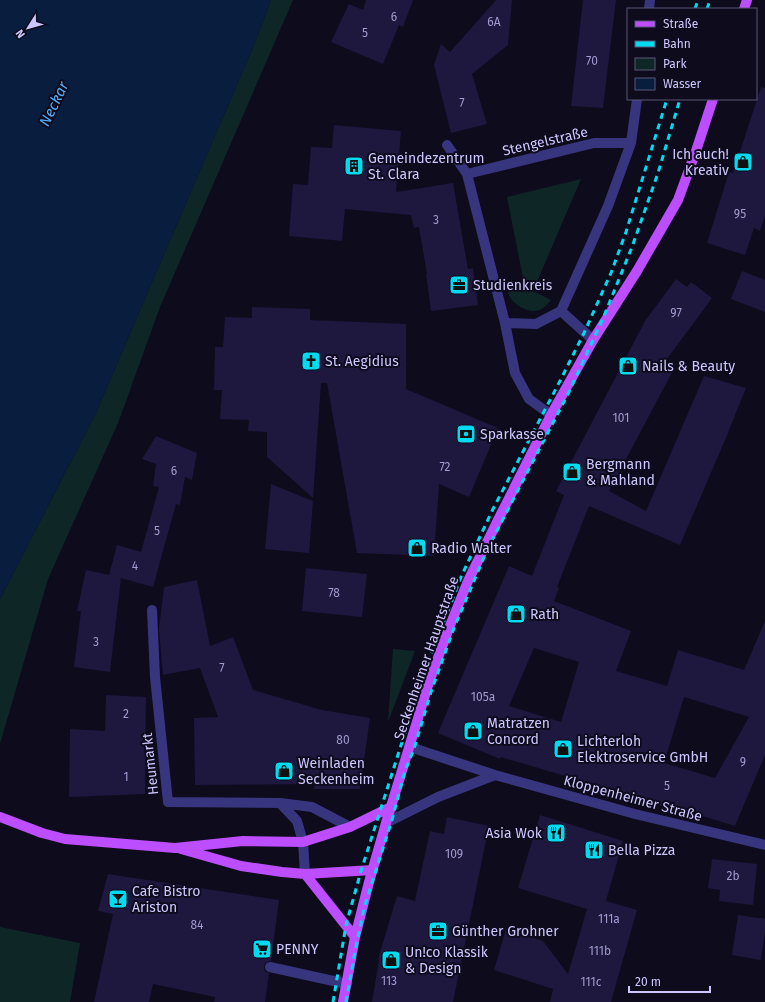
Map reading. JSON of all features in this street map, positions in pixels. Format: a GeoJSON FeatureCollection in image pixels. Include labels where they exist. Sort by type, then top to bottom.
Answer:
{"type":"FeatureCollection","features":[{"type":"Feature","properties":{"kind":"main road","name":"Seckenheimer Hauptstraße"},"geometry":{"type":"LineString","coordinates":[[343,1002],[355,937],[386,823],[430,682],[449,628],[468,581],[551,415],[593,340],[637,271],[678,200],[713,100]]}},
{"type":"Feature","properties":{"kind":"main road"},"geometry":{"type":"LineString","coordinates":[[0,817],[42,833],[65,839],[175,848],[243,841],[303,842],[350,827],[391,807]]}},
{"type":"Feature","properties":{"kind":"main road"},"geometry":{"type":"LineString","coordinates":[[175,848],[241,866],[282,872],[305,874],[373,870]]}},
{"type":"Feature","properties":{"kind":"main road"},"geometry":{"type":"LineString","coordinates":[[305,874],[355,937]]}},
{"type":"Feature","properties":{"kind":"street"},"geometry":{"type":"LineString","coordinates":[[505,323],[536,324],[560,311],[608,206],[631,143],[637,100]]}},
{"type":"Feature","properties":{"kind":"street","name":"Stengelstraße"},"geometry":{"type":"LineString","coordinates":[[467,174],[594,143],[631,143]]}},
{"type":"Feature","properties":{"kind":"street"},"geometry":{"type":"LineString","coordinates":[[447,145],[467,174],[505,323],[515,373],[529,399],[551,415]]}},
{"type":"Feature","properties":{"kind":"street"},"geometry":{"type":"LineString","coordinates":[[560,311],[593,340]]}},
{"type":"Feature","properties":{"kind":"street","name":"Heumarkt"},"geometry":{"type":"LineString","coordinates":[[152,610],[155,677],[168,802],[280,803],[312,807],[350,827]]}},
{"type":"Feature","properties":{"kind":"street","name":"Kloppenheimer Straße"},"geometry":{"type":"LineString","coordinates":[[410,747],[495,775],[635,814],[765,845]]}},
{"type":"Feature","properties":{"kind":"street"},"geometry":{"type":"LineString","coordinates":[[386,823],[438,798],[495,775]]}},
{"type":"Feature","properties":{"kind":"street"},"geometry":{"type":"LineString","coordinates":[[280,803],[296,820],[303,842],[305,874]]}},
{"type":"Feature","properties":{"kind":"street"},"geometry":{"type":"LineString","coordinates":[[270,967],[347,984]]}},
{"type":"Feature","properties":{"kind":"green space"},"geometry":{"type":"Polygon","coordinates":[[[271,0],[293,0],[160,307],[118,423],[48,579],[0,744],[0,599],[95,415],[254,45],[271,0]]]}},
{"type":"Feature","properties":{"kind":"green space"},"geometry":{"type":"Polygon","coordinates":[[[581,179],[533,291],[551,300],[546,306],[537,311],[523,308],[513,301],[508,292],[525,288],[507,197],[581,179]]]}},
{"type":"Feature","properties":{"kind":"green space"},"geometry":{"type":"Polygon","coordinates":[[[393,649],[415,651],[388,722],[393,649]]]}},
{"type":"Feature","properties":{"kind":"green space"},"geometry":{"type":"Polygon","coordinates":[[[0,927],[80,943],[70,1002],[0,1002],[0,927]]]}},
{"type":"Feature","properties":{"kind":"water","name":"Neckar"},"geometry":{"type":"Polygon","coordinates":[[[0,0],[271,0],[254,45],[95,415],[0,599],[0,0]]]}},
{"type":"Feature","properties":{"kind":"building"},"geometry":{"type":"Polygon","coordinates":[[[366,0],[413,0],[403,27],[399,25],[383,64],[331,42],[349,4],[363,10],[366,0]]]}},
{"type":"Feature","properties":{"kind":"building"},"geometry":{"type":"Polygon","coordinates":[[[496,0],[512,0],[508,45],[472,74],[487,124],[451,133],[434,65],[441,44],[450,52],[496,0]]]}},
{"type":"Feature","properties":{"kind":"building"},"geometry":{"type":"Polygon","coordinates":[[[583,0],[616,0],[603,108],[571,106],[583,0]]]}},
{"type":"Feature","properties":{"kind":"building"},"geometry":{"type":"Polygon","coordinates":[[[761,87],[765,88],[765,216],[760,231],[754,228],[745,255],[707,243],[729,172],[733,173],[761,87]]]}},
{"type":"Feature","properties":{"kind":"building"},"geometry":{"type":"Polygon","coordinates":[[[334,125],[401,131],[396,192],[453,183],[468,269],[473,268],[478,305],[431,311],[427,274],[419,227],[414,228],[411,215],[345,209],[342,241],[289,236],[293,184],[308,185],[311,147],[332,148],[334,125]]]}},
{"type":"Feature","properties":{"kind":"building"},"geometry":{"type":"Polygon","coordinates":[[[742,271],[765,280],[765,312],[731,299],[742,271]]]}},
{"type":"Feature","properties":{"kind":"building"},"geometry":{"type":"Polygon","coordinates":[[[676,279],[687,287],[691,282],[712,298],[664,363],[675,367],[609,491],[646,511],[704,376],[746,388],[680,545],[589,506],[557,587],[559,588],[554,601],[631,631],[616,671],[667,686],[678,650],[744,670],[765,621],[765,755],[735,826],[686,811],[633,798],[599,786],[501,757],[500,759],[438,733],[509,566],[532,576],[564,495],[556,491],[645,321],[676,279]],[[534,648],[509,706],[561,722],[579,662],[534,648]],[[684,697],[664,763],[715,778],[749,717],[684,697]]]}},
{"type":"Feature","properties":{"kind":"building"},"geometry":{"type":"Polygon","coordinates":[[[252,307],[310,309],[310,320],[406,324],[406,389],[498,428],[469,497],[439,484],[434,556],[357,553],[327,383],[321,383],[313,498],[267,457],[267,432],[248,431],[249,420],[220,419],[222,390],[214,390],[215,347],[223,347],[225,317],[252,318],[252,307]]]}},
{"type":"Feature","properties":{"kind":"building"},"geometry":{"type":"Polygon","coordinates":[[[156,436],[197,453],[192,480],[185,477],[180,505],[176,504],[153,587],[121,578],[110,672],[74,667],[81,611],[77,611],[86,570],[109,575],[117,545],[141,552],[159,487],[153,486],[156,464],[142,459],[156,436]]]}},
{"type":"Feature","properties":{"kind":"building"},"geometry":{"type":"Polygon","coordinates":[[[271,484],[313,501],[309,553],[265,549],[271,484]]]}},
{"type":"Feature","properties":{"kind":"building"},"geometry":{"type":"Polygon","coordinates":[[[306,568],[367,574],[362,617],[302,611],[306,568]]]}},
{"type":"Feature","properties":{"kind":"building"},"geometry":{"type":"Polygon","coordinates":[[[197,580],[210,646],[233,637],[253,690],[322,710],[370,718],[360,789],[314,789],[315,784],[195,785],[194,718],[218,717],[200,668],[163,675],[159,629],[164,587],[197,580]]]}},
{"type":"Feature","properties":{"kind":"building"},"geometry":{"type":"Polygon","coordinates":[[[106,695],[146,697],[145,794],[69,797],[70,729],[105,731],[106,695]]]}},
{"type":"Feature","properties":{"kind":"building"},"geometry":{"type":"Polygon","coordinates":[[[540,815],[623,841],[606,901],[637,910],[611,1002],[550,1002],[553,989],[494,970],[506,929],[543,941],[568,974],[587,909],[518,888],[540,815]]]}},
{"type":"Feature","properties":{"kind":"building"},"geometry":{"type":"Polygon","coordinates":[[[447,817],[489,826],[453,1002],[372,1002],[378,959],[397,896],[415,901],[430,831],[444,834],[447,817]]]}},
{"type":"Feature","properties":{"kind":"building"},"geometry":{"type":"Polygon","coordinates":[[[712,859],[757,864],[753,905],[719,901],[720,890],[708,888],[712,859]]]}},
{"type":"Feature","properties":{"kind":"building"},"geometry":{"type":"Polygon","coordinates":[[[108,874],[279,900],[271,961],[266,962],[264,966],[265,972],[269,973],[265,1002],[214,1002],[215,997],[153,984],[149,1002],[94,1002],[113,914],[98,911],[108,874]]]}},
{"type":"Feature","properties":{"kind":"building"},"geometry":{"type":"Polygon","coordinates":[[[738,915],[765,919],[761,960],[732,955],[738,915]]]}},
{"type":"Feature","properties":{"kind":"railway"},"geometry":{"type":"LineString","coordinates":[[695,8],[698,0]]}},
{"type":"Feature","properties":{"kind":"railway"},"geometry":{"type":"LineString","coordinates":[[707,8],[710,0]]}},
{"type":"Feature","properties":{"kind":"railway"},"geometry":{"type":"LineString","coordinates":[[333,1002],[346,925],[361,871],[424,673],[461,577],[493,509],[584,333],[611,273],[626,232],[667,100]]}},
{"type":"Feature","properties":{"kind":"railway"},"geometry":{"type":"LineString","coordinates":[[346,1002],[364,908],[392,820],[405,771],[414,749],[431,692],[454,628],[488,548],[569,392],[604,316],[632,247],[658,173],[680,100]]}},
{"type":"Feature","properties":{"kind":"place","name":"Ich auch! Kreativ"},"geometry":{"type":"Point","coordinates":[743,162]}},
{"type":"Feature","properties":{"kind":"place","name":"Gemeindezentrum St. Clara"},"geometry":{"type":"Point","coordinates":[354,166]}},
{"type":"Feature","properties":{"kind":"place","name":"Studienkreis"},"geometry":{"type":"Point","coordinates":[459,285]}},
{"type":"Feature","properties":{"kind":"place","name":"St. Aegidius"},"geometry":{"type":"Point","coordinates":[311,361]}},
{"type":"Feature","properties":{"kind":"place","name":"Nails & Beauty"},"geometry":{"type":"Point","coordinates":[628,366]}},
{"type":"Feature","properties":{"kind":"place","name":"Sparkasse"},"geometry":{"type":"Point","coordinates":[466,434]}},
{"type":"Feature","properties":{"kind":"place","name":"Bergmann & Mahland"},"geometry":{"type":"Point","coordinates":[572,472]}},
{"type":"Feature","properties":{"kind":"place","name":"Radio Walter"},"geometry":{"type":"Point","coordinates":[417,548]}},
{"type":"Feature","properties":{"kind":"place","name":"Rath"},"geometry":{"type":"Point","coordinates":[516,614]}},
{"type":"Feature","properties":{"kind":"place","name":"Matratzen Concord"},"geometry":{"type":"Point","coordinates":[473,731]}},
{"type":"Feature","properties":{"kind":"place","name":"Lichterloh Elektroservice GmbH"},"geometry":{"type":"Point","coordinates":[563,749]}},
{"type":"Feature","properties":{"kind":"place","name":"Weinladen Seckenheim"},"geometry":{"type":"Point","coordinates":[284,771]}},
{"type":"Feature","properties":{"kind":"place","name":"Asia Wok"},"geometry":{"type":"Point","coordinates":[556,833]}},
{"type":"Feature","properties":{"kind":"place","name":"Bella Pizza"},"geometry":{"type":"Point","coordinates":[594,850]}},
{"type":"Feature","properties":{"kind":"place","name":"Cafe Bistro Ariston"},"geometry":{"type":"Point","coordinates":[118,899]}},
{"type":"Feature","properties":{"kind":"place","name":"Günther Grohner"},"geometry":{"type":"Point","coordinates":[438,931]}},
{"type":"Feature","properties":{"kind":"place","name":"PENNY"},"geometry":{"type":"Point","coordinates":[262,949]}},
{"type":"Feature","properties":{"kind":"place","name":"Un!co Klassik & Design"},"geometry":{"type":"Point","coordinates":[391,960]}}]}
